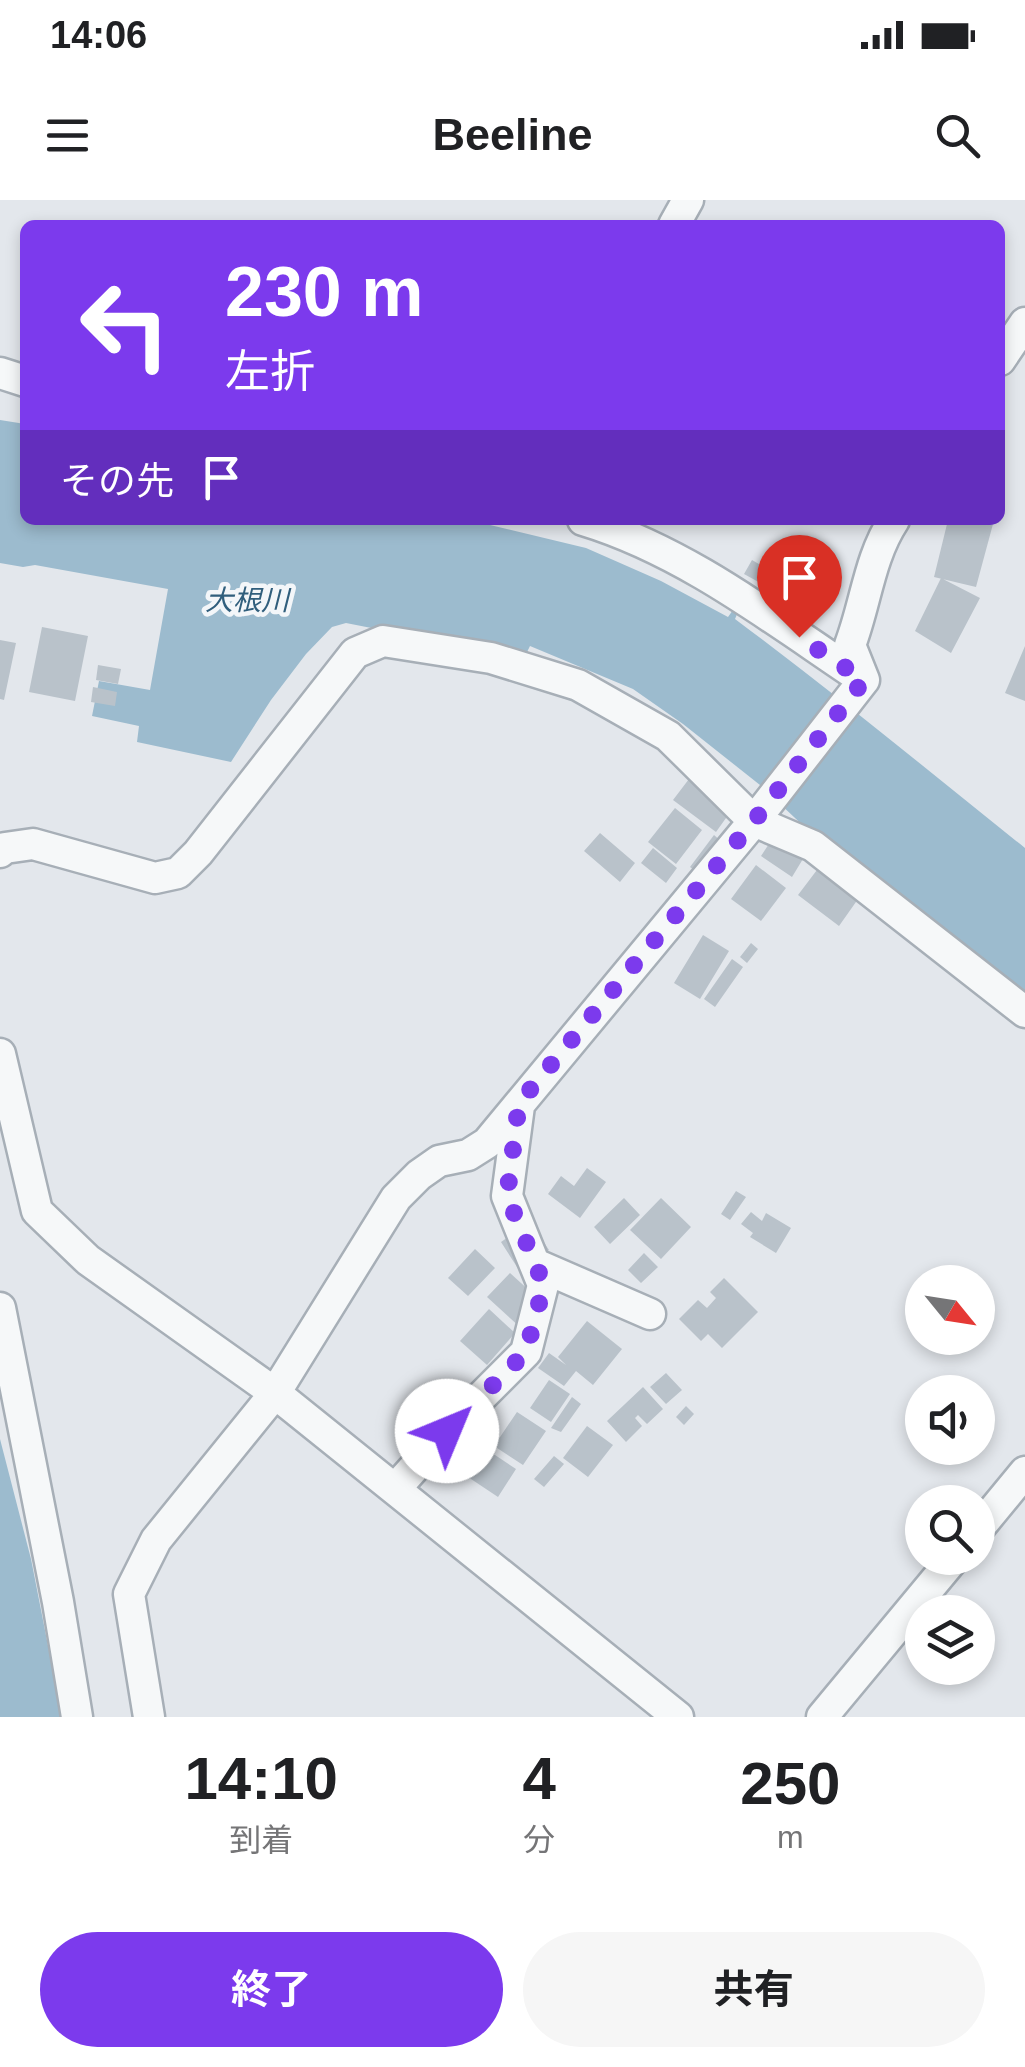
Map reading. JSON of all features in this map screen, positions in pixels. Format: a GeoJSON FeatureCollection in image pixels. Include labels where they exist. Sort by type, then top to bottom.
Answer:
{"type":"FeatureCollection","features":[{"type":"Feature","properties":{"kind":"street"},"geometry":{"type":"LineString","coordinates":[[1005,353],[1025,323]]}},
{"type":"Feature","properties":{"kind":"street"},"geometry":{"type":"LineString","coordinates":[[599,525],[702,573],[856,689]]}},
{"type":"Feature","properties":{"kind":"street"},"geometry":{"type":"LineString","coordinates":[[149,1717],[129,1594],[156,1540],[275,1393],[396,1198],[419,1174],[439,1161],[468,1155],[487,1143],[756,818],[856,689],[850,646],[874,558],[891,525]]}},
{"type":"Feature","properties":{"kind":"street"},"geometry":{"type":"LineString","coordinates":[[0,852],[33,844],[155,878],[178,874],[355,652],[383,641],[490,658],[578,684],[668,736],[756,818],[814,846],[1025,1012]]}},
{"type":"Feature","properties":{"kind":"street"},"geometry":{"type":"LineString","coordinates":[[0,1054],[37,1212],[88,1260],[275,1393],[678,1717]]}},
{"type":"Feature","properties":{"kind":"street"},"geometry":{"type":"LineString","coordinates":[[395,1489],[526,1352],[544,1285],[507,1196],[519,1103]]}},
{"type":"Feature","properties":{"kind":"street"},"geometry":{"type":"LineString","coordinates":[[534,1264],[650,1314]]}},
{"type":"Feature","properties":{"kind":"street"},"geometry":{"type":"LineString","coordinates":[[0,1308],[77,1717]]}},
{"type":"Feature","properties":{"kind":"street"},"geometry":{"type":"LineString","coordinates":[[1012,1510],[1025,1472]]}},
{"type":"Feature","properties":{"kind":"street"},"geometry":{"type":"LineString","coordinates":[[822,1717],[940,1575]]}},
{"type":"Feature","properties":{"kind":"water","name":"大根川"},"geometry":{"type":"Polygon","coordinates":[[[0,420],[20,423],[20,525],[490,525],[586,548],[661,581],[728,617],[733,610],[738,612],[735,619],[1025,848],[1025,1007],[876,894],[760,785],[633,689],[530,646],[524,658],[346,623],[332,627],[306,654],[231,762],[137,742],[139,726],[92,716],[99,681],[150,690],[168,589],[35,565],[0,563],[0,420]]]}},
{"type":"Feature","properties":{"kind":"water"},"geometry":{"type":"Polygon","coordinates":[[[0,1439],[31,1559],[62,1717],[0,1717],[0,1439]]]}},
{"type":"Feature","properties":{"kind":"building"},"geometry":{"type":"Polygon","coordinates":[[[947,525],[993,525],[976,587],[934,577],[947,525]]]}},
{"type":"Feature","properties":{"kind":"building"},"geometry":{"type":"Polygon","coordinates":[[[752,560],[771,571],[764,585],[744,574],[752,560]]]}},
{"type":"Feature","properties":{"kind":"building"},"geometry":{"type":"Polygon","coordinates":[[[941,578],[980,598],[951,653],[915,631],[941,578]]]}},
{"type":"Feature","properties":{"kind":"building"},"geometry":{"type":"Polygon","coordinates":[[[42,627],[88,636],[75,701],[29,692],[42,627]]]}},
{"type":"Feature","properties":{"kind":"building"},"geometry":{"type":"Polygon","coordinates":[[[0,640],[16,643],[4,700],[0,699],[0,640]]]}},
{"type":"Feature","properties":{"kind":"building"},"geometry":{"type":"Polygon","coordinates":[[[1025,646],[1025,701],[1005,693],[1025,646]]]}},
{"type":"Feature","properties":{"kind":"building"},"geometry":{"type":"Polygon","coordinates":[[[98,665],[121,669],[118,684],[96,680],[98,665]]]}},
{"type":"Feature","properties":{"kind":"building"},"geometry":{"type":"Polygon","coordinates":[[[93,687],[117,692],[115,706],[91,702],[93,687]]]}},
{"type":"Feature","properties":{"kind":"building"},"geometry":{"type":"Polygon","coordinates":[[[689,779],[731,811],[716,832],[673,800],[689,779]]]}},
{"type":"Feature","properties":{"kind":"building"},"geometry":{"type":"Polygon","coordinates":[[[675,808],[702,830],[676,864],[648,842],[675,808]]]}},
{"type":"Feature","properties":{"kind":"building"},"geometry":{"type":"Polygon","coordinates":[[[780,827],[809,849],[792,877],[761,856],[780,827]]]}},
{"type":"Feature","properties":{"kind":"building"},"geometry":{"type":"Polygon","coordinates":[[[600,833],[635,863],[620,882],[584,851],[600,833]]]}},
{"type":"Feature","properties":{"kind":"building"},"geometry":{"type":"Polygon","coordinates":[[[714,835],[723,843],[699,874],[690,867],[714,835]]]}},
{"type":"Feature","properties":{"kind":"building"},"geometry":{"type":"Polygon","coordinates":[[[653,848],[677,868],[666,883],[641,863],[653,848]]]}},
{"type":"Feature","properties":{"kind":"building"},"geometry":{"type":"Polygon","coordinates":[[[823,862],[863,892],[839,926],[798,895],[823,862]]]}},
{"type":"Feature","properties":{"kind":"building"},"geometry":{"type":"Polygon","coordinates":[[[756,865],[786,888],[761,921],[731,899],[756,865]]]}},
{"type":"Feature","properties":{"kind":"building"},"geometry":{"type":"Polygon","coordinates":[[[703,935],[729,951],[700,999],[674,983],[703,935]]]}},
{"type":"Feature","properties":{"kind":"building"},"geometry":{"type":"Polygon","coordinates":[[[751,943],[758,949],[747,963],[740,957],[751,943]]]}},
{"type":"Feature","properties":{"kind":"building"},"geometry":{"type":"Polygon","coordinates":[[[732,959],[743,967],[715,1007],[704,999],[732,959]]]}},
{"type":"Feature","properties":{"kind":"building"},"geometry":{"type":"Polygon","coordinates":[[[587,1168],[606,1182],[580,1218],[548,1194],[561,1176],[574,1186],[587,1168]]]}},
{"type":"Feature","properties":{"kind":"building"},"geometry":{"type":"Polygon","coordinates":[[[736,1191],[746,1197],[730,1220],[721,1214],[736,1191]]]}},
{"type":"Feature","properties":{"kind":"building"},"geometry":{"type":"Polygon","coordinates":[[[624,1198],[640,1215],[610,1244],[594,1227],[624,1198]]]}},
{"type":"Feature","properties":{"kind":"building"},"geometry":{"type":"Polygon","coordinates":[[[661,1198],[691,1227],[661,1259],[630,1230],[661,1198]]]}},
{"type":"Feature","properties":{"kind":"building"},"geometry":{"type":"Polygon","coordinates":[[[751,1212],[762,1221],[766,1213],[791,1228],[776,1253],[750,1237],[753,1233],[741,1224],[751,1212]]]}},
{"type":"Feature","properties":{"kind":"building"},"geometry":{"type":"Polygon","coordinates":[[[530,1222],[549,1250],[519,1270],[501,1242],[530,1222]]]}},
{"type":"Feature","properties":{"kind":"building"},"geometry":{"type":"Polygon","coordinates":[[[475,1249],[495,1268],[468,1296],[448,1278],[475,1249]]]}},
{"type":"Feature","properties":{"kind":"building"},"geometry":{"type":"Polygon","coordinates":[[[644,1253],[658,1267],[641,1283],[628,1270],[644,1253]]]}},
{"type":"Feature","properties":{"kind":"building"},"geometry":{"type":"Polygon","coordinates":[[[510,1273],[543,1303],[521,1328],[487,1297],[510,1273]]]}},
{"type":"Feature","properties":{"kind":"building"},"geometry":{"type":"Polygon","coordinates":[[[724,1278],[758,1312],[722,1348],[708,1334],[701,1341],[679,1319],[698,1300],[707,1308],[716,1298],[710,1292],[724,1278]]]}},
{"type":"Feature","properties":{"kind":"building"},"geometry":{"type":"Polygon","coordinates":[[[489,1309],[515,1333],[487,1365],[460,1341],[489,1309]]]}},
{"type":"Feature","properties":{"kind":"building"},"geometry":{"type":"Polygon","coordinates":[[[587,1321],[622,1349],[593,1385],[576,1371],[564,1386],[538,1368],[549,1353],[566,1365],[558,1357],[587,1321]]]}},
{"type":"Feature","properties":{"kind":"building"},"geometry":{"type":"Polygon","coordinates":[[[666,1373],[682,1390],[666,1404],[650,1387],[666,1373]]]}},
{"type":"Feature","properties":{"kind":"building"},"geometry":{"type":"Polygon","coordinates":[[[549,1380],[570,1394],[551,1422],[530,1408],[549,1380]]]}},
{"type":"Feature","properties":{"kind":"building"},"geometry":{"type":"Polygon","coordinates":[[[643,1387],[663,1409],[647,1424],[638,1415],[635,1418],[642,1426],[626,1442],[607,1421],[643,1387]]]}},
{"type":"Feature","properties":{"kind":"building"},"geometry":{"type":"Polygon","coordinates":[[[572,1397],[581,1404],[561,1432],[551,1428],[572,1397]]]}},
{"type":"Feature","properties":{"kind":"building"},"geometry":{"type":"Polygon","coordinates":[[[686,1406],[694,1414],[684,1425],[676,1417],[686,1406]]]}},
{"type":"Feature","properties":{"kind":"building"},"geometry":{"type":"Polygon","coordinates":[[[517,1412],[546,1431],[523,1465],[494,1446],[517,1412]]]}},
{"type":"Feature","properties":{"kind":"building"},"geometry":{"type":"Polygon","coordinates":[[[587,1426],[613,1445],[588,1477],[563,1458],[587,1426]]]}},
{"type":"Feature","properties":{"kind":"building"},"geometry":{"type":"Polygon","coordinates":[[[483,1447],[516,1469],[498,1497],[465,1475],[483,1447]]]}},
{"type":"Feature","properties":{"kind":"building"},"geometry":{"type":"Polygon","coordinates":[[[554,1456],[564,1464],[544,1487],[534,1479],[554,1456]]]}},
{"type":"Feature","properties":{"kind":"route"},"geometry":{"type":"LineString","coordinates":[[447,1431],[526,1352],[544,1285],[507,1196],[519,1103],[754,821],[864,680],[799,637]]}}]}
